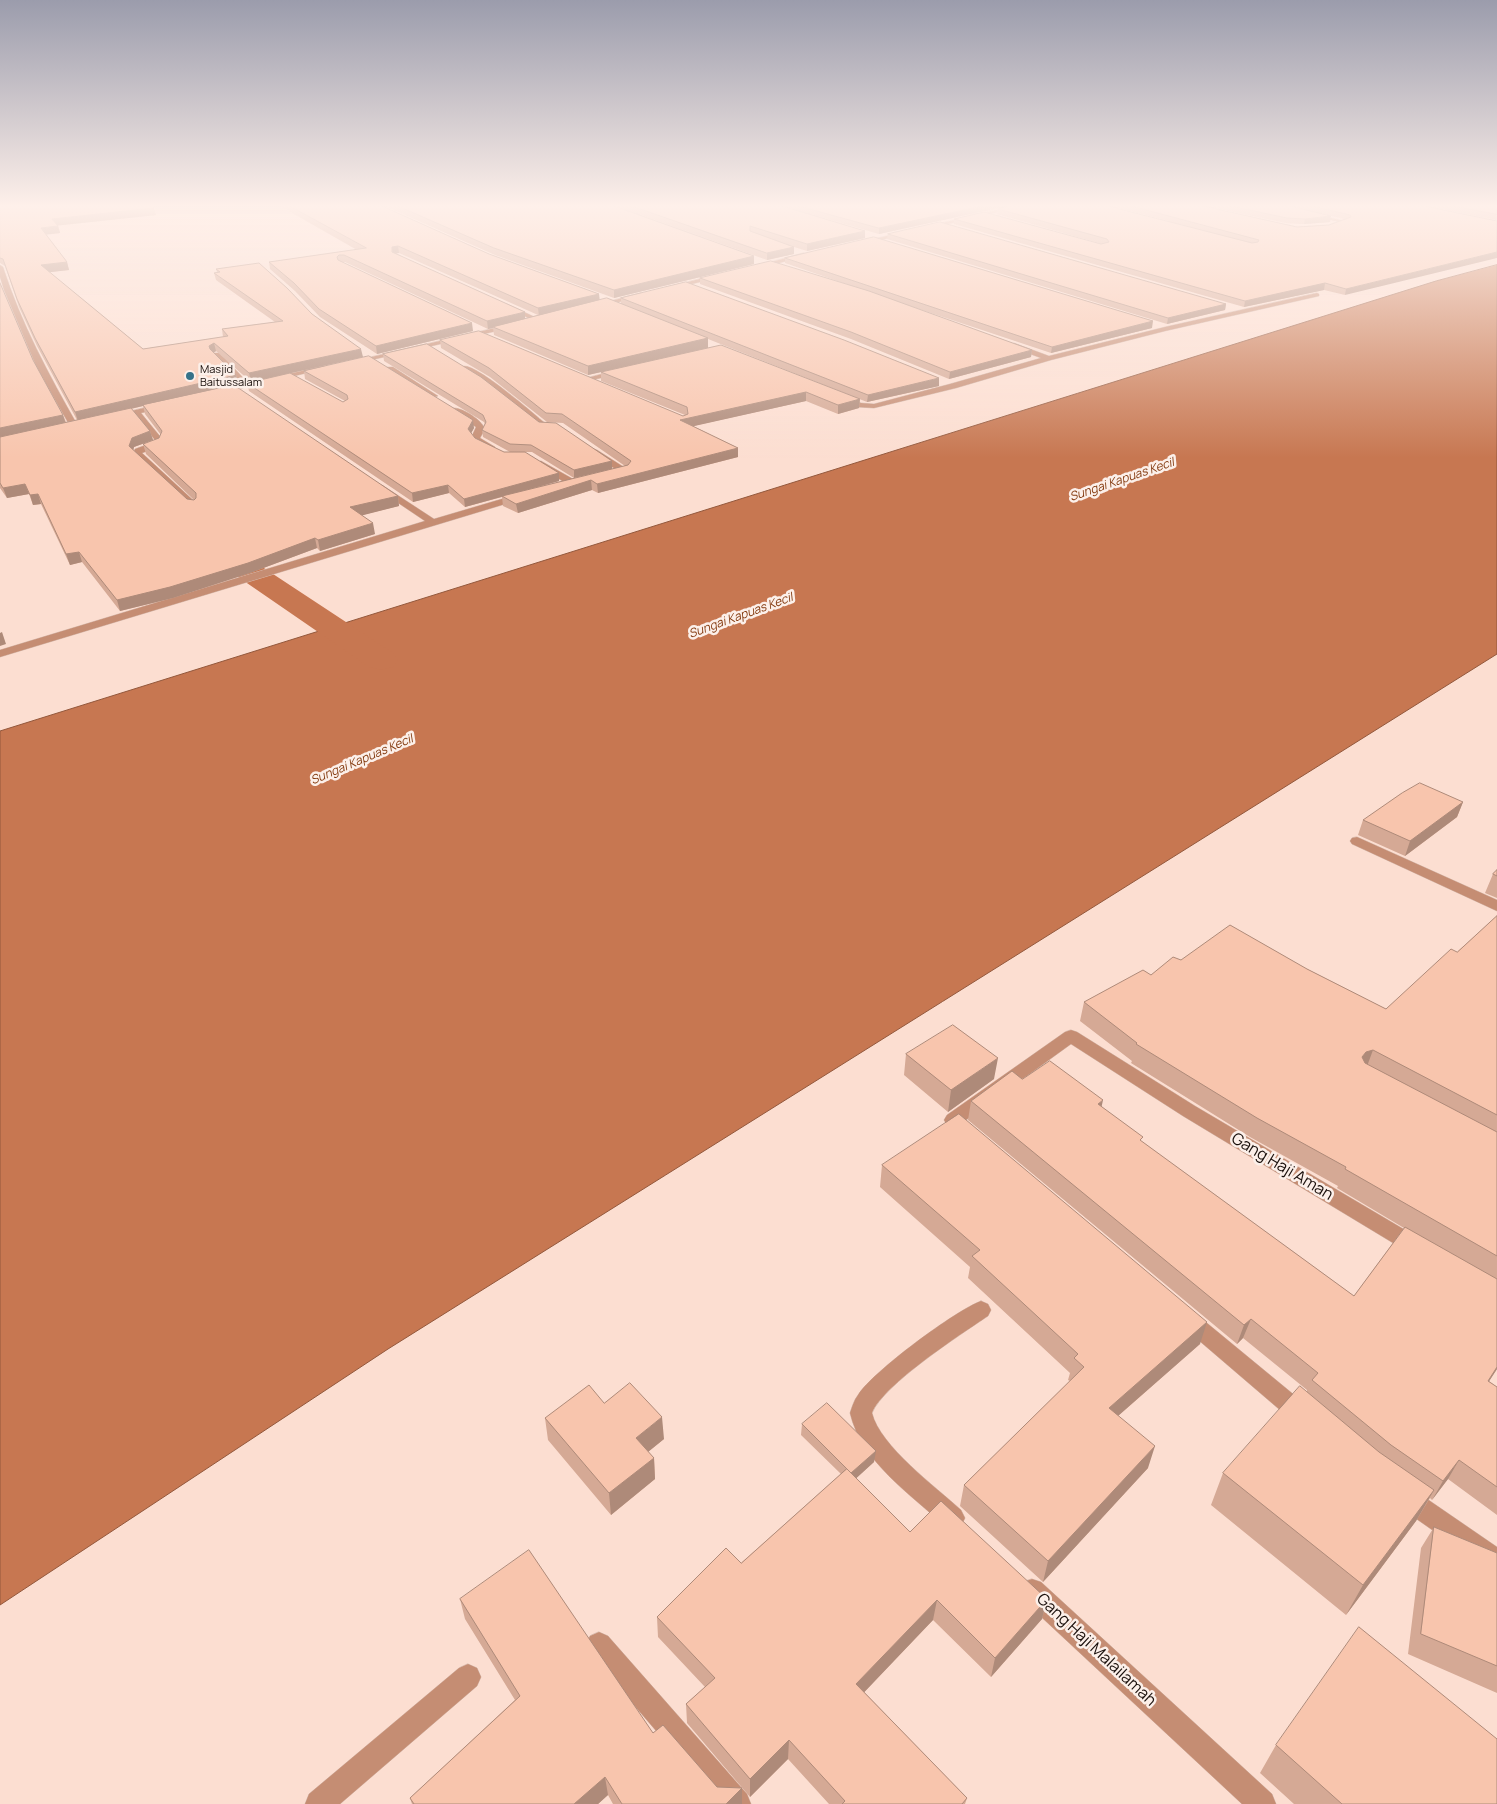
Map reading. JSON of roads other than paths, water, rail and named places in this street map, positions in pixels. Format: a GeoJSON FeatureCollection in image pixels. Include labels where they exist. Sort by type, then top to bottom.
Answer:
{"type":"FeatureCollection","features":[{"type":"Feature","properties":{"kind":"street"},"geometry":{"type":"LineString","coordinates":[[7,290],[41,368],[77,426],[65,428]]}},
{"type":"Feature","properties":{"kind":"street"},"geometry":{"type":"LineString","coordinates":[[590,308],[608,301],[646,294]]}},
{"type":"Feature","properties":{"kind":"street"},"geometry":{"type":"LineString","coordinates":[[834,395],[866,407],[953,386],[1048,358],[1165,328],[1317,296]]}},
{"type":"Feature","properties":{"kind":"street"},"geometry":{"type":"LineString","coordinates":[[608,301],[625,310]]}},
{"type":"Feature","properties":{"kind":"street"},"geometry":{"type":"LineString","coordinates":[[502,304],[537,320]]}},
{"type":"Feature","properties":{"kind":"street"},"geometry":{"type":"LineString","coordinates":[[1225,307],[1244,312]]}},
{"type":"Feature","properties":{"kind":"street"},"geometry":{"type":"LineString","coordinates":[[344,364],[371,356],[429,346],[481,332],[546,318]]}},
{"type":"Feature","properties":{"kind":"street"},"geometry":{"type":"LineString","coordinates":[[1147,323],[1165,328]]}},
{"type":"Feature","properties":{"kind":"street"},"geometry":{"type":"LineString","coordinates":[[481,332],[494,341]]}},
{"type":"Feature","properties":{"kind":"street"},"geometry":{"type":"LineString","coordinates":[[1003,341],[1048,358]]}},
{"type":"Feature","properties":{"kind":"street"},"geometry":{"type":"LineString","coordinates":[[429,346],[437,350]]}},
{"type":"Feature","properties":{"kind":"street"},"geometry":{"type":"LineString","coordinates":[[217,355],[245,390]]}},
{"type":"Feature","properties":{"kind":"street"},"geometry":{"type":"LineString","coordinates":[[371,356],[442,401]]}},
{"type":"Feature","properties":{"kind":"street"},"geometry":{"type":"LineString","coordinates":[[461,365],[486,380],[544,426],[559,427],[566,432]]}},
{"type":"Feature","properties":{"kind":"street"},"geometry":{"type":"LineString","coordinates":[[208,395],[235,388],[245,390],[336,366]]}},
{"type":"Feature","properties":{"kind":"street"},"geometry":{"type":"LineString","coordinates":[[587,379],[634,368]]}},
{"type":"Feature","properties":{"kind":"street"},"geometry":{"type":"LineString","coordinates":[[578,375],[603,387]]}},
{"type":"Feature","properties":{"kind":"street"},"geometry":{"type":"LineString","coordinates":[[936,379],[953,386]]}},
{"type":"Feature","properties":{"kind":"street"},"geometry":{"type":"LineString","coordinates":[[106,419],[172,403]]}},
{"type":"Feature","properties":{"kind":"street"},"geometry":{"type":"LineString","coordinates":[[451,407],[480,426],[481,429],[475,438],[476,440],[502,454]]}},
{"type":"Feature","properties":{"kind":"street"},"geometry":{"type":"LineString","coordinates":[[135,412],[159,440],[158,444],[138,451],[137,454],[194,506]]}},
{"type":"Feature","properties":{"kind":"street"},"geometry":{"type":"LineString","coordinates":[[587,447],[625,471],[606,475]]}},
{"type":"Feature","properties":{"kind":"street"},"geometry":{"type":"LineString","coordinates":[[536,460],[570,482],[568,483]]}},
{"type":"Feature","properties":{"kind":"street"},"geometry":{"type":"LineString","coordinates":[[375,483],[433,522]]}},
{"type":"Feature","properties":{"kind":"street"},"geometry":{"type":"LineString","coordinates":[[0,654],[532,493]]}},
{"type":"Feature","properties":{"kind":"street"},"geometry":{"type":"LineString","coordinates":[[1357,841],[1497,906]]}},
{"type":"Feature","properties":{"kind":"street","name":"Gang Haji Aman"},"geometry":{"type":"LineString","coordinates":[[975,1138],[953,1120],[1070,1036],[1189,1112],[1428,1254]]}},
{"type":"Feature","properties":{"kind":"street"},"geometry":{"type":"LineString","coordinates":[[1176,1309],[1319,1430]]}},
{"type":"Feature","properties":{"kind":"street"},"geometry":{"type":"LineString","coordinates":[[969,1533],[882,1452],[867,1430],[861,1412],[868,1399],[883,1382],[981,1310]]}},
{"type":"Feature","properties":{"kind":"street"},"geometry":{"type":"LineString","coordinates":[[1387,1485],[1497,1561]]}},
{"type":"Feature","properties":{"kind":"street","name":"Gang Haji Malailamah"},"geometry":{"type":"LineString","coordinates":[[1013,1574],[1262,1804]]}},
{"type":"Feature","properties":{"kind":"street"},"geometry":{"type":"LineString","coordinates":[[599,1645],[737,1804]]}},
{"type":"Feature","properties":{"kind":"street"},"geometry":{"type":"LineString","coordinates":[[319,1804],[468,1677]]}},
{"type":"Feature","properties":{"kind":"water","name":"Sungai Kapuas Kecil"},"geometry":{"type":"Polygon","coordinates":[[[1407,290],[1497,290],[1497,654],[388,1349],[0,1605],[0,731],[1407,290]]]}},
{"type":"Feature","properties":{"kind":"waterway"},"geometry":{"type":"LineString","coordinates":[[213,544],[222,553],[381,660]]}},
{"type":"Feature","properties":{"kind":"place","name":"Masjid Baitussalam"},"geometry":{"type":"Point","coordinates":[190,376]}}]}
